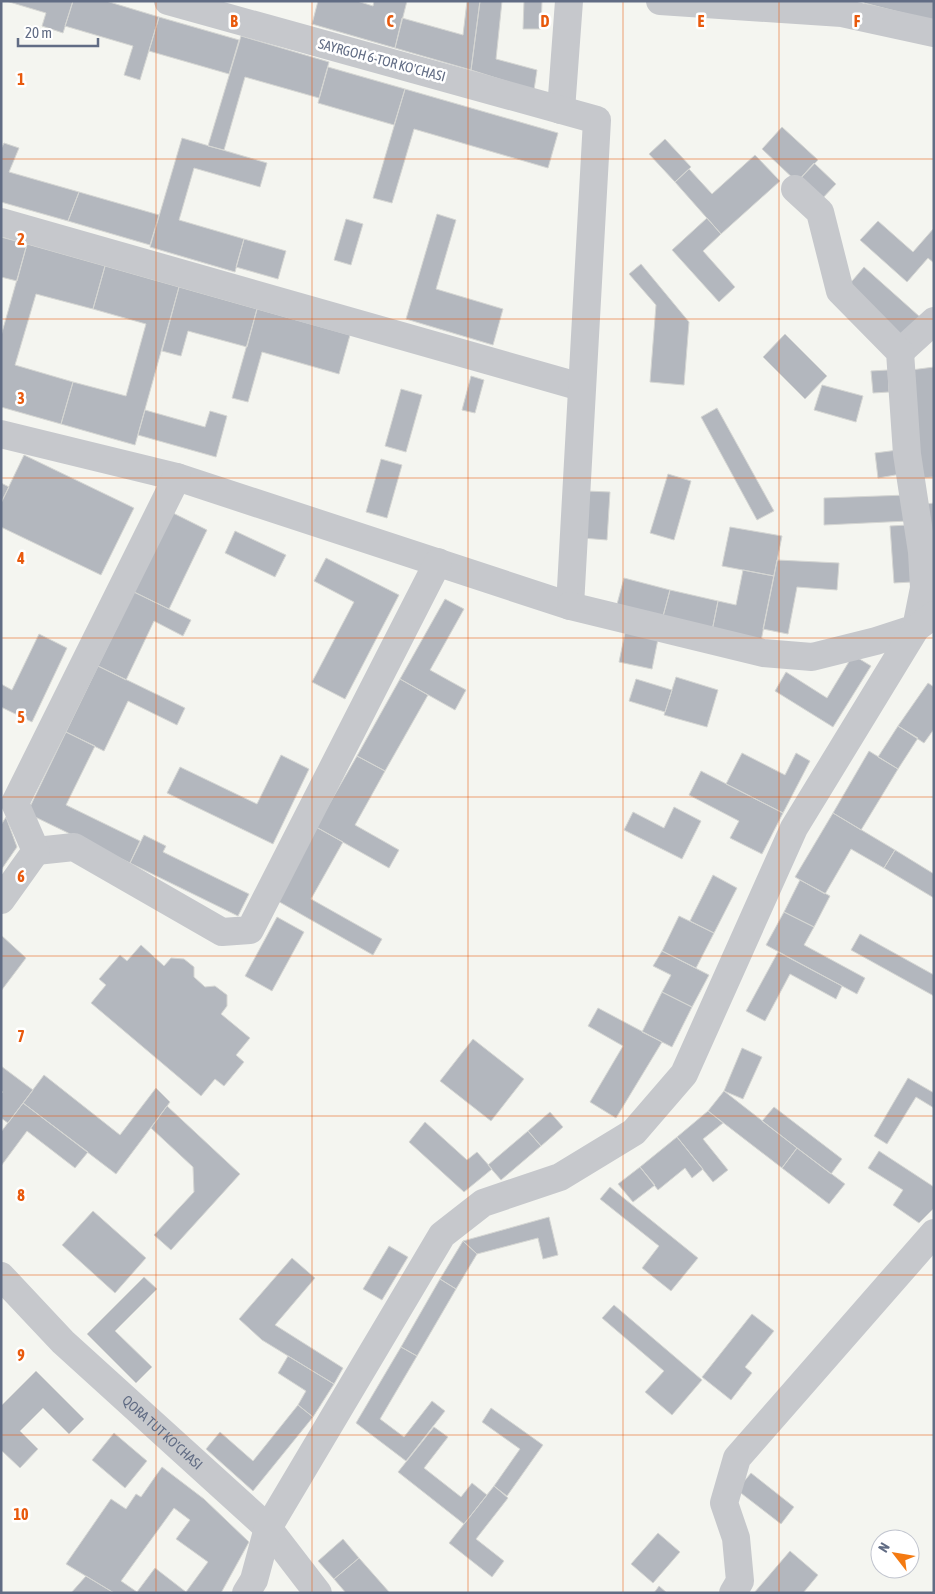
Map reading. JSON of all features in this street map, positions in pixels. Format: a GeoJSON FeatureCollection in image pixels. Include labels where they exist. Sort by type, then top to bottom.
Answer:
{"type":"FeatureCollection","features":[{"type":"Feature","properties":{"kind":"street","name":"SAYRGOH 6-TOR KO'CHASI"},"geometry":{"type":"LineString","coordinates":[[168,1],[596,120],[581,387]]}},
{"type":"Feature","properties":{"kind":"street"},"geometry":{"type":"LineString","coordinates":[[561,110],[569,1]]}},
{"type":"Feature","properties":{"kind":"street"},"geometry":{"type":"LineString","coordinates":[[660,1],[842,13],[934,33]]}},
{"type":"Feature","properties":{"kind":"street"},"geometry":{"type":"LineString","coordinates":[[246,1593],[254,1580],[268,1528],[442,1235],[483,1204],[560,1177],[634,1132],[684,1074],[794,828],[925,621],[922,552],[907,454],[900,352],[840,291],[820,212],[794,189]]}},
{"type":"Feature","properties":{"kind":"street"},"geometry":{"type":"LineString","coordinates":[[1,222],[581,387],[570,606]]}},
{"type":"Feature","properties":{"kind":"street"},"geometry":{"type":"LineString","coordinates":[[900,352],[934,321]]}},
{"type":"Feature","properties":{"kind":"street"},"geometry":{"type":"LineString","coordinates":[[1,434],[177,477],[570,606],[763,653],[812,657],[876,642],[925,621]]}},
{"type":"Feature","properties":{"kind":"street"},"geometry":{"type":"LineString","coordinates":[[36,851],[14,803],[177,477]]}},
{"type":"Feature","properties":{"kind":"street"},"geometry":{"type":"LineString","coordinates":[[1,900],[36,851],[74,846],[222,932],[250,930],[438,562]]}},
{"type":"Feature","properties":{"kind":"street"},"geometry":{"type":"LineString","coordinates":[[733,1593],[740,1581],[736,1538],[724,1503],[737,1458],[934,1233]]}},
{"type":"Feature","properties":{"kind":"street","name":"QORA TUT KO'CHASI"},"geometry":{"type":"LineString","coordinates":[[1,1276],[63,1342],[268,1528],[318,1593]]}},
{"type":"Feature","properties":{"kind":"building"},"geometry":{"type":"Polygon","coordinates":[[[6,1],[73,1],[63,33],[42,26],[46,13],[6,1]]]}},
{"type":"Feature","properties":{"kind":"building"},"geometry":{"type":"Polygon","coordinates":[[[73,1],[106,1],[159,17],[140,80],[124,75],[133,46],[65,26],[73,1]]]}},
{"type":"Feature","properties":{"kind":"building"},"geometry":{"type":"Polygon","coordinates":[[[318,1],[357,1],[373,6],[374,1],[407,1],[395,48],[312,24],[318,1]]]}},
{"type":"Feature","properties":{"kind":"building"},"geometry":{"type":"Polygon","coordinates":[[[467,1],[480,1],[471,70],[395,48],[402,18],[463,35],[467,1]]]}},
{"type":"Feature","properties":{"kind":"building"},"geometry":{"type":"Polygon","coordinates":[[[480,1],[502,1],[496,59],[537,70],[534,90],[471,70],[480,1]]]}},
{"type":"Feature","properties":{"kind":"building"},"geometry":{"type":"Polygon","coordinates":[[[524,1],[542,1],[541,29],[523,29],[524,1]]]}},
{"type":"Feature","properties":{"kind":"building"},"geometry":{"type":"Polygon","coordinates":[[[865,1],[934,1],[934,21],[864,3],[865,1]]]}},
{"type":"Feature","properties":{"kind":"building"},"geometry":{"type":"Polygon","coordinates":[[[159,17],[239,40],[229,74],[149,51],[159,17]]]}},
{"type":"Feature","properties":{"kind":"building"},"geometry":{"type":"Polygon","coordinates":[[[241,36],[329,62],[319,98],[245,77],[224,150],[208,146],[241,36]]]}},
{"type":"Feature","properties":{"kind":"building"},"geometry":{"type":"Polygon","coordinates":[[[328,67],[405,89],[394,125],[318,103],[328,67]]]}},
{"type":"Feature","properties":{"kind":"building"},"geometry":{"type":"Polygon","coordinates":[[[405,89],[558,133],[548,168],[414,129],[392,203],[373,198],[405,89]]]}},
{"type":"Feature","properties":{"kind":"building"},"geometry":{"type":"Polygon","coordinates":[[[782,127],[818,160],[797,182],[762,149],[782,127]]]}},
{"type":"Feature","properties":{"kind":"building"},"geometry":{"type":"Polygon","coordinates":[[[182,138],[267,163],[260,187],[194,168],[179,220],[244,239],[235,272],[150,247],[182,138]]]}},
{"type":"Feature","properties":{"kind":"building"},"geometry":{"type":"Polygon","coordinates":[[[665,139],[691,167],[675,182],[649,154],[665,139]]]}},
{"type":"Feature","properties":{"kind":"building"},"geometry":{"type":"Polygon","coordinates":[[[4,143],[19,148],[9,172],[79,192],[68,221],[1,202],[1,149],[4,143]]]}},
{"type":"Feature","properties":{"kind":"building"},"geometry":{"type":"Polygon","coordinates":[[[755,155],[780,181],[721,234],[675,182],[689,169],[712,194],[755,155]]]}},
{"type":"Feature","properties":{"kind":"building"},"geometry":{"type":"Polygon","coordinates":[[[814,163],[836,184],[819,202],[797,182],[814,163]]]}},
{"type":"Feature","properties":{"kind":"building"},"geometry":{"type":"Polygon","coordinates":[[[79,192],[159,215],[150,245],[68,221],[79,192]]]}},
{"type":"Feature","properties":{"kind":"building"},"geometry":{"type":"Polygon","coordinates":[[[437,214],[456,220],[436,289],[503,309],[493,345],[406,319],[437,214]]]}},
{"type":"Feature","properties":{"kind":"building"},"geometry":{"type":"Polygon","coordinates":[[[707,218],[721,234],[703,251],[735,287],[719,302],[672,250],[707,218]]]}},
{"type":"Feature","properties":{"kind":"building"},"geometry":{"type":"Polygon","coordinates":[[[346,219],[363,224],[351,265],[334,260],[346,219]]]}},
{"type":"Feature","properties":{"kind":"building"},"geometry":{"type":"Polygon","coordinates":[[[878,221],[913,252],[934,228],[934,263],[928,258],[907,282],[860,240],[878,221]]]}},
{"type":"Feature","properties":{"kind":"building"},"geometry":{"type":"Polygon","coordinates":[[[1,237],[27,244],[17,281],[1,277],[1,237]]]}},
{"type":"Feature","properties":{"kind":"building"},"geometry":{"type":"Polygon","coordinates":[[[244,239],[286,251],[278,279],[236,267],[244,239]]]}},
{"type":"Feature","properties":{"kind":"building"},"geometry":{"type":"Polygon","coordinates":[[[27,244],[105,266],[93,309],[36,294],[15,365],[73,382],[61,424],[1,407],[1,336],[27,244]]]}},
{"type":"Feature","properties":{"kind":"building"},"geometry":{"type":"Polygon","coordinates":[[[641,264],[689,322],[684,385],[650,382],[656,305],[629,274],[641,264]]]}},
{"type":"Feature","properties":{"kind":"building"},"geometry":{"type":"Polygon","coordinates":[[[105,266],[179,287],[135,445],[61,424],[73,382],[126,396],[146,324],[93,309],[105,266]]]}},
{"type":"Feature","properties":{"kind":"building"},"geometry":{"type":"Polygon","coordinates":[[[864,267],[920,317],[903,336],[847,287],[864,267]]]}},
{"type":"Feature","properties":{"kind":"building"},"geometry":{"type":"Polygon","coordinates":[[[179,287],[257,309],[247,347],[188,331],[181,356],[162,351],[179,287]]]}},
{"type":"Feature","properties":{"kind":"building"},"geometry":{"type":"Polygon","coordinates":[[[257,309],[350,335],[339,374],[262,352],[248,402],[232,398],[257,309]]]}},
{"type":"Feature","properties":{"kind":"building"},"geometry":{"type":"Polygon","coordinates":[[[785,334],[827,376],[805,399],[763,357],[785,334]]]}},
{"type":"Feature","properties":{"kind":"building"},"geometry":{"type":"Polygon","coordinates":[[[934,367],[934,477],[921,478],[911,370],[934,367]]]}},
{"type":"Feature","properties":{"kind":"building"},"geometry":{"type":"Polygon","coordinates":[[[888,370],[889,392],[873,393],[871,371],[888,370]]]}},
{"type":"Feature","properties":{"kind":"building"},"geometry":{"type":"Polygon","coordinates":[[[471,376],[484,380],[475,413],[462,410],[471,376]]]}},
{"type":"Feature","properties":{"kind":"building"},"geometry":{"type":"Polygon","coordinates":[[[822,385],[863,396],[856,422],[814,410],[822,385]]]}},
{"type":"Feature","properties":{"kind":"building"},"geometry":{"type":"Polygon","coordinates":[[[401,389],[422,395],[406,452],[385,446],[401,389]]]}},
{"type":"Feature","properties":{"kind":"building"},"geometry":{"type":"Polygon","coordinates":[[[717,408],[774,511],[757,520],[701,417],[717,408]]]}},
{"type":"Feature","properties":{"kind":"building"},"geometry":{"type":"Polygon","coordinates":[[[145,410],[205,427],[210,411],[227,416],[216,457],[138,435],[145,410]]]}},
{"type":"Feature","properties":{"kind":"building"},"geometry":{"type":"Polygon","coordinates":[[[898,450],[901,474],[878,478],[875,453],[898,450]]]}},
{"type":"Feature","properties":{"kind":"building"},"geometry":{"type":"Polygon","coordinates":[[[24,455],[134,508],[101,575],[1,527],[1,503],[24,455]]]}},
{"type":"Feature","properties":{"kind":"building"},"geometry":{"type":"Polygon","coordinates":[[[381,459],[402,465],[387,518],[366,512],[381,459]]]}},
{"type":"Feature","properties":{"kind":"building"},"geometry":{"type":"Polygon","coordinates":[[[668,474],[691,481],[674,540],[650,533],[668,474]]]}},
{"type":"Feature","properties":{"kind":"building"},"geometry":{"type":"Polygon","coordinates":[[[1,483],[9,487],[1,503],[1,483]]]}},
{"type":"Feature","properties":{"kind":"building"},"geometry":{"type":"Polygon","coordinates":[[[586,491],[610,492],[607,540],[582,538],[586,491]]]}},
{"type":"Feature","properties":{"kind":"building"},"geometry":{"type":"Polygon","coordinates":[[[907,495],[908,521],[824,525],[824,498],[907,495]]]}},
{"type":"Feature","properties":{"kind":"building"},"geometry":{"type":"Polygon","coordinates":[[[934,503],[934,568],[926,504],[934,503]]]}},
{"type":"Feature","properties":{"kind":"building"},"geometry":{"type":"Polygon","coordinates":[[[173,513],[207,530],[169,609],[134,592],[173,513]]]}},
{"type":"Feature","properties":{"kind":"building"},"geometry":{"type":"Polygon","coordinates":[[[908,525],[912,582],[894,583],[890,526],[908,525]]]}},
{"type":"Feature","properties":{"kind":"building"},"geometry":{"type":"Polygon","coordinates":[[[730,527],[782,536],[774,576],[722,566],[730,527]]]}},
{"type":"Feature","properties":{"kind":"building"},"geometry":{"type":"Polygon","coordinates":[[[235,531],[286,555],[275,577],[225,553],[235,531]]]}},
{"type":"Feature","properties":{"kind":"building"},"geometry":{"type":"Polygon","coordinates":[[[326,558],[399,595],[345,699],[312,682],[354,602],[314,581],[326,558]]]}},
{"type":"Feature","properties":{"kind":"building"},"geometry":{"type":"Polygon","coordinates":[[[777,560],[839,563],[837,590],[797,587],[788,634],[763,629],[777,560]]]}},
{"type":"Feature","properties":{"kind":"building"},"geometry":{"type":"Polygon","coordinates":[[[743,570],[774,576],[761,641],[712,631],[718,601],[736,605],[743,570]]]}},
{"type":"Feature","properties":{"kind":"building"},"geometry":{"type":"Polygon","coordinates":[[[624,578],[670,590],[662,620],[616,608],[624,578]]]}},
{"type":"Feature","properties":{"kind":"building"},"geometry":{"type":"Polygon","coordinates":[[[670,590],[718,601],[712,631],[662,620],[670,590]]]}},
{"type":"Feature","properties":{"kind":"building"},"geometry":{"type":"Polygon","coordinates":[[[134,592],[191,620],[183,636],[154,621],[126,680],[98,666],[134,592]]]}},
{"type":"Feature","properties":{"kind":"building"},"geometry":{"type":"Polygon","coordinates":[[[445,599],[464,609],[430,670],[466,690],[455,710],[400,679],[445,599]]]}},
{"type":"Feature","properties":{"kind":"building"},"geometry":{"type":"Polygon","coordinates":[[[626,628],[659,634],[652,669],[619,662],[626,628]]]}},
{"type":"Feature","properties":{"kind":"building"},"geometry":{"type":"Polygon","coordinates":[[[39,634],[67,648],[32,722],[1,707],[1,684],[12,690],[39,634]]]}},
{"type":"Feature","properties":{"kind":"building"},"geometry":{"type":"Polygon","coordinates":[[[853,655],[871,666],[833,727],[775,691],[786,672],[827,698],[853,655]]]}},
{"type":"Feature","properties":{"kind":"building"},"geometry":{"type":"Polygon","coordinates":[[[98,666],[185,708],[177,725],[128,701],[104,751],[66,732],[98,666]]]}},
{"type":"Feature","properties":{"kind":"building"},"geometry":{"type":"Polygon","coordinates":[[[676,677],[718,690],[707,727],[664,715],[676,677]]]}},
{"type":"Feature","properties":{"kind":"building"},"geometry":{"type":"Polygon","coordinates":[[[400,679],[428,695],[385,771],[357,756],[400,679]]]}},
{"type":"Feature","properties":{"kind":"building"},"geometry":{"type":"Polygon","coordinates":[[[636,679],[672,690],[665,712],[629,701],[636,679]]]}},
{"type":"Feature","properties":{"kind":"building"},"geometry":{"type":"Polygon","coordinates":[[[928,683],[934,687],[934,729],[924,743],[898,726],[928,683]]]}},
{"type":"Feature","properties":{"kind":"building"},"geometry":{"type":"Polygon","coordinates":[[[898,726],[918,738],[898,769],[878,757],[898,726]]]}},
{"type":"Feature","properties":{"kind":"building"},"geometry":{"type":"Polygon","coordinates":[[[66,732],[95,746],[66,805],[140,841],[130,863],[27,813],[66,732]]]}},
{"type":"Feature","properties":{"kind":"building"},"geometry":{"type":"Polygon","coordinates":[[[869,751],[898,769],[861,830],[833,813],[869,751]]]}},
{"type":"Feature","properties":{"kind":"building"},"geometry":{"type":"Polygon","coordinates":[[[742,753],[785,775],[796,753],[810,761],[783,813],[726,784],[742,753]]]}},
{"type":"Feature","properties":{"kind":"building"},"geometry":{"type":"Polygon","coordinates":[[[281,755],[309,769],[273,844],[167,793],[180,767],[257,804],[281,755]]]}},
{"type":"Feature","properties":{"kind":"building"},"geometry":{"type":"Polygon","coordinates":[[[357,756],[385,771],[355,825],[399,850],[389,868],[316,827],[357,756]]]}},
{"type":"Feature","properties":{"kind":"building"},"geometry":{"type":"Polygon","coordinates":[[[701,771],[783,813],[762,854],[730,838],[739,821],[689,795],[701,771]]]}},
{"type":"Feature","properties":{"kind":"building"},"geometry":{"type":"Polygon","coordinates":[[[674,807],[701,821],[682,859],[624,830],[633,812],[664,828],[674,807]]]}},
{"type":"Feature","properties":{"kind":"building"},"geometry":{"type":"Polygon","coordinates":[[[833,813],[895,850],[884,868],[851,849],[825,894],[795,877],[833,813]]]}},
{"type":"Feature","properties":{"kind":"building"},"geometry":{"type":"Polygon","coordinates":[[[6,817],[17,847],[1,870],[1,825],[6,817]]]}},
{"type":"Feature","properties":{"kind":"building"},"geometry":{"type":"Polygon","coordinates":[[[316,827],[343,842],[311,899],[382,939],[373,955],[276,900],[316,827]]]}},
{"type":"Feature","properties":{"kind":"building"},"geometry":{"type":"Polygon","coordinates":[[[144,835],[166,846],[163,852],[249,894],[238,916],[130,863],[144,835]]]}},
{"type":"Feature","properties":{"kind":"building"},"geometry":{"type":"Polygon","coordinates":[[[895,850],[934,874],[934,898],[884,868],[895,850]]]}},
{"type":"Feature","properties":{"kind":"building"},"geometry":{"type":"Polygon","coordinates":[[[713,875],[737,888],[714,933],[690,921],[713,875]]]}},
{"type":"Feature","properties":{"kind":"building"},"geometry":{"type":"Polygon","coordinates":[[[800,880],[830,896],[814,927],[784,912],[800,880]]]}},
{"type":"Feature","properties":{"kind":"building"},"geometry":{"type":"Polygon","coordinates":[[[784,912],[814,927],[804,945],[865,978],[857,994],[766,945],[784,912]]]}},
{"type":"Feature","properties":{"kind":"building"},"geometry":{"type":"Polygon","coordinates":[[[679,916],[714,933],[696,968],[662,951],[679,916]]]}},
{"type":"Feature","properties":{"kind":"building"},"geometry":{"type":"Polygon","coordinates":[[[277,917],[304,932],[272,991],[245,976],[277,917]]]}},
{"type":"Feature","properties":{"kind":"building"},"geometry":{"type":"Polygon","coordinates":[[[860,934],[934,975],[934,996],[851,950],[860,934]]]}},
{"type":"Feature","properties":{"kind":"building"},"geometry":{"type":"Polygon","coordinates":[[[1,935],[26,958],[1,991],[1,935]]]}},
{"type":"Feature","properties":{"kind":"building"},"geometry":{"type":"Polygon","coordinates":[[[141,945],[164,966],[171,958],[184,959],[194,967],[194,977],[205,987],[215,986],[227,995],[227,1006],[221,1014],[250,1038],[236,1055],[244,1062],[224,1086],[215,1079],[201,1096],[91,1003],[106,985],[99,979],[120,955],[127,961],[141,945]]]}},
{"type":"Feature","properties":{"kind":"building"},"geometry":{"type":"Polygon","coordinates":[[[662,951],[709,975],[692,1007],[662,992],[671,975],[653,966],[662,951]]]}},
{"type":"Feature","properties":{"kind":"building"},"geometry":{"type":"Polygon","coordinates":[[[778,952],[842,986],[836,999],[790,974],[765,1021],[746,1011],[778,952]]]}},
{"type":"Feature","properties":{"kind":"building"},"geometry":{"type":"Polygon","coordinates":[[[662,992],[692,1007],[672,1047],[642,1032],[662,992]]]}},
{"type":"Feature","properties":{"kind":"building"},"geometry":{"type":"Polygon","coordinates":[[[598,1008],[662,1042],[616,1118],[590,1102],[623,1046],[588,1026],[598,1008]]]}},
{"type":"Feature","properties":{"kind":"building"},"geometry":{"type":"Polygon","coordinates":[[[473,1039],[524,1079],[491,1121],[440,1081],[473,1039]]]}},
{"type":"Feature","properties":{"kind":"building"},"geometry":{"type":"Polygon","coordinates":[[[742,1048],[762,1057],[743,1099],[724,1091],[742,1048]]]}},
{"type":"Feature","properties":{"kind":"building"},"geometry":{"type":"Polygon","coordinates":[[[1,1066],[33,1090],[8,1123],[1,1118],[1,1094],[3,1092],[1,1091],[1,1066]]]}},
{"type":"Feature","properties":{"kind":"building"},"geometry":{"type":"Polygon","coordinates":[[[44,1075],[120,1135],[156,1088],[170,1102],[116,1174],[23,1103],[44,1075]]]}},
{"type":"Feature","properties":{"kind":"building"},"geometry":{"type":"Polygon","coordinates":[[[908,1078],[934,1093],[934,1108],[916,1097],[887,1144],[874,1136],[908,1078]]]}},
{"type":"Feature","properties":{"kind":"building"},"geometry":{"type":"Polygon","coordinates":[[[724,1091],[797,1148],[782,1168],[708,1111],[724,1091]]]}},
{"type":"Feature","properties":{"kind":"building"},"geometry":{"type":"Polygon","coordinates":[[[23,1103],[88,1152],[75,1168],[27,1131],[1,1166],[1,1132],[23,1103]]]}},
{"type":"Feature","properties":{"kind":"building"},"geometry":{"type":"Polygon","coordinates":[[[167,1106],[240,1174],[171,1250],[154,1235],[194,1192],[193,1167],[151,1128],[167,1106]]]}},
{"type":"Feature","properties":{"kind":"building"},"geometry":{"type":"Polygon","coordinates":[[[774,1107],[842,1159],[831,1174],[762,1121],[774,1107]]]}},
{"type":"Feature","properties":{"kind":"building"},"geometry":{"type":"Polygon","coordinates":[[[708,1111],[723,1123],[703,1139],[728,1170],[713,1182],[677,1137],[708,1111]]]}},
{"type":"Feature","properties":{"kind":"building"},"geometry":{"type":"Polygon","coordinates":[[[550,1112],[563,1127],[541,1146],[528,1131],[550,1112]]]}},
{"type":"Feature","properties":{"kind":"building"},"geometry":{"type":"Polygon","coordinates":[[[425,1122],[467,1160],[477,1152],[492,1169],[464,1192],[409,1142],[425,1122]]]}},
{"type":"Feature","properties":{"kind":"building"},"geometry":{"type":"Polygon","coordinates":[[[528,1131],[541,1146],[501,1180],[488,1165],[528,1131]]]}},
{"type":"Feature","properties":{"kind":"building"},"geometry":{"type":"Polygon","coordinates":[[[677,1137],[703,1169],[692,1178],[685,1168],[658,1190],[640,1167],[677,1137]]]}},
{"type":"Feature","properties":{"kind":"building"},"geometry":{"type":"Polygon","coordinates":[[[797,1148],[845,1184],[829,1204],[782,1168],[797,1148]]]}},
{"type":"Feature","properties":{"kind":"building"},"geometry":{"type":"Polygon","coordinates":[[[879,1151],[934,1187],[934,1208],[919,1223],[893,1205],[903,1190],[868,1168],[879,1151]]]}},
{"type":"Feature","properties":{"kind":"building"},"geometry":{"type":"Polygon","coordinates":[[[640,1167],[655,1185],[633,1202],[618,1184],[640,1167]]]}},
{"type":"Feature","properties":{"kind":"building"},"geometry":{"type":"Polygon","coordinates":[[[610,1187],[698,1258],[671,1291],[642,1268],[659,1246],[600,1199],[610,1187]]]}},
{"type":"Feature","properties":{"kind":"building"},"geometry":{"type":"Polygon","coordinates":[[[93,1211],[146,1258],[115,1293],[62,1245],[93,1211]]]}},
{"type":"Feature","properties":{"kind":"building"},"geometry":{"type":"Polygon","coordinates":[[[549,1217],[558,1255],[543,1259],[538,1238],[477,1254],[463,1241],[549,1217]]]}},
{"type":"Feature","properties":{"kind":"building"},"geometry":{"type":"Polygon","coordinates":[[[463,1241],[477,1254],[456,1289],[440,1279],[463,1241]]]}},
{"type":"Feature","properties":{"kind":"building"},"geometry":{"type":"Polygon","coordinates":[[[389,1246],[408,1257],[382,1300],[363,1289],[389,1246]]]}},
{"type":"Feature","properties":{"kind":"building"},"geometry":{"type":"Polygon","coordinates":[[[292,1258],[315,1278],[275,1325],[343,1368],[334,1384],[262,1340],[239,1319],[292,1258]]]}},
{"type":"Feature","properties":{"kind":"building"},"geometry":{"type":"Polygon","coordinates":[[[144,1277],[157,1289],[115,1331],[152,1367],[136,1383],[87,1334],[144,1277]]]}},
{"type":"Feature","properties":{"kind":"building"},"geometry":{"type":"Polygon","coordinates":[[[440,1279],[456,1289],[417,1356],[401,1347],[440,1279]]]}},
{"type":"Feature","properties":{"kind":"building"},"geometry":{"type":"Polygon","coordinates":[[[614,1305],[702,1380],[672,1415],[645,1392],[664,1371],[602,1318],[614,1305]]]}},
{"type":"Feature","properties":{"kind":"building"},"geometry":{"type":"Polygon","coordinates":[[[752,1314],[774,1331],[745,1367],[752,1373],[731,1400],[702,1377],[752,1314]]]}},
{"type":"Feature","properties":{"kind":"building"},"geometry":{"type":"Polygon","coordinates":[[[401,1347],[417,1356],[380,1419],[404,1437],[432,1401],[445,1411],[406,1461],[356,1423],[401,1347]]]}},
{"type":"Feature","properties":{"kind":"building"},"geometry":{"type":"Polygon","coordinates":[[[288,1356],[334,1384],[313,1417],[298,1405],[306,1391],[278,1373],[288,1356]]]}},
{"type":"Feature","properties":{"kind":"building"},"geometry":{"type":"Polygon","coordinates":[[[36,1371],[84,1419],[69,1434],[43,1408],[20,1431],[38,1449],[20,1468],[1,1450],[1,1406],[36,1371]]]}},
{"type":"Feature","properties":{"kind":"building"},"geometry":{"type":"Polygon","coordinates":[[[298,1405],[313,1417],[253,1491],[206,1449],[220,1432],[253,1461],[298,1405]]]}},
{"type":"Feature","properties":{"kind":"building"},"geometry":{"type":"Polygon","coordinates":[[[491,1408],[543,1445],[507,1496],[494,1486],[520,1449],[482,1422],[491,1408]]]}},
{"type":"Feature","properties":{"kind":"building"},"geometry":{"type":"Polygon","coordinates":[[[434,1427],[448,1437],[424,1468],[461,1497],[472,1483],[487,1495],[464,1524],[398,1472],[434,1427]]]}},
{"type":"Feature","properties":{"kind":"building"},"geometry":{"type":"Polygon","coordinates":[[[114,1433],[147,1461],[125,1488],[92,1460],[114,1433]]]}},
{"type":"Feature","properties":{"kind":"building"},"geometry":{"type":"Polygon","coordinates":[[[162,1467],[204,1499],[249,1542],[221,1593],[114,1593],[66,1564],[111,1499],[126,1509],[136,1494],[141,1497],[162,1467]],[[174,1508],[121,1581],[137,1592],[155,1568],[186,1592],[208,1562],[176,1539],[190,1520],[174,1508]]]}},
{"type":"Feature","properties":{"kind":"building"},"geometry":{"type":"Polygon","coordinates":[[[751,1473],[794,1507],[781,1524],[737,1490],[751,1473]]]}},
{"type":"Feature","properties":{"kind":"building"},"geometry":{"type":"Polygon","coordinates":[[[494,1486],[508,1498],[476,1539],[504,1561],[492,1577],[449,1543],[494,1486]]]}},
{"type":"Feature","properties":{"kind":"building"},"geometry":{"type":"Polygon","coordinates":[[[658,1533],[680,1552],[653,1583],[631,1564],[658,1533]]]}},
{"type":"Feature","properties":{"kind":"building"},"geometry":{"type":"Polygon","coordinates":[[[343,1539],[359,1558],[334,1579],[318,1561],[343,1539]]]}},
{"type":"Feature","properties":{"kind":"building"},"geometry":{"type":"Polygon","coordinates":[[[790,1551],[818,1575],[803,1593],[754,1593],[790,1551]]]}},
{"type":"Feature","properties":{"kind":"building"},"geometry":{"type":"Polygon","coordinates":[[[359,1558],[390,1593],[346,1593],[334,1579],[359,1558]]]}},
{"type":"Feature","properties":{"kind":"building"},"geometry":{"type":"Polygon","coordinates":[[[86,1576],[114,1593],[71,1593],[86,1576]]]}},
{"type":"Feature","properties":{"kind":"building"},"geometry":{"type":"Polygon","coordinates":[[[659,1586],[667,1593],[654,1593],[659,1586]]]}}]}
